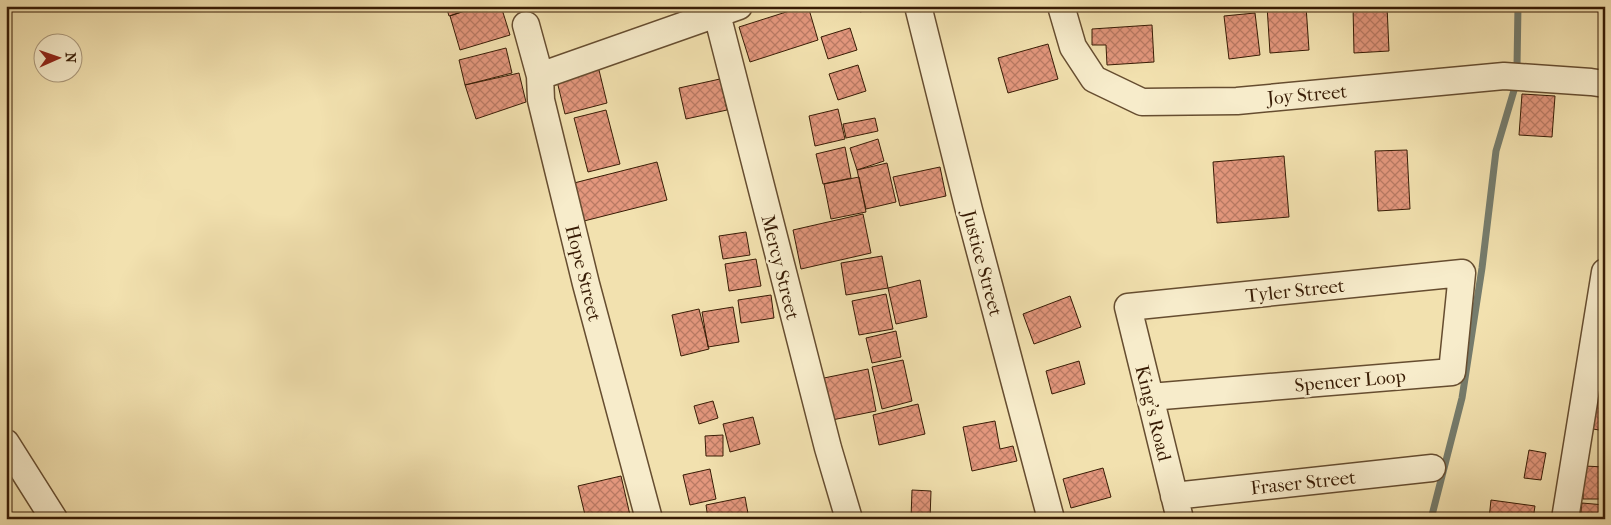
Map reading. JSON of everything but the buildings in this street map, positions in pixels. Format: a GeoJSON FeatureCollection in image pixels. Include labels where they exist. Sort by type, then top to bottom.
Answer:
{"type":"FeatureCollection","features":[{"type":"Feature","properties":{"kind":"street","name":"Justice Street"},"geometry":{"type":"LineString","coordinates":[[918,6],[969,210],[1051,519]]}},
{"type":"Feature","properties":{"kind":"street","name":"Joy Street"},"geometry":{"type":"LineString","coordinates":[[1061,6],[1073,47],[1094,79],[1142,102],[1237,101],[1515,77],[1605,84]]}},
{"type":"Feature","properties":{"kind":"street"},"geometry":{"type":"LineString","coordinates":[[540,76],[728,10]]}},
{"type":"Feature","properties":{"kind":"street","name":"Mercy Street"},"geometry":{"type":"LineString","coordinates":[[728,10],[828,448],[849,519]]}},
{"type":"Feature","properties":{"kind":"street","name":"Hope Street"},"geometry":{"type":"LineString","coordinates":[[526,25],[540,76],[541,100],[589,294],[649,519]]}},
{"type":"Feature","properties":{"kind":"street"},"geometry":{"type":"LineString","coordinates":[[1565,519],[1605,272]]}},
{"type":"Feature","properties":{"kind":"street","name":"Tyler Street"},"geometry":{"type":"LineString","coordinates":[[1128,307],[1462,273]]}},
{"type":"Feature","properties":{"kind":"street","name":"Spencer Loop"},"geometry":{"type":"LineString","coordinates":[[1150,397],[1452,372],[1462,273]]}},
{"type":"Feature","properties":{"kind":"street","name":"King's Road"},"geometry":{"type":"LineString","coordinates":[[1128,307],[1177,507]]}},
{"type":"Feature","properties":{"kind":"street"},"geometry":{"type":"LineString","coordinates":[[6,443],[54,519]]}},
{"type":"Feature","properties":{"kind":"street","name":"Fraser Street"},"geometry":{"type":"LineString","coordinates":[[1177,507],[1432,468]]}},
{"type":"Feature","properties":{"kind":"waterway"},"geometry":{"type":"LineString","coordinates":[[1431,519],[1462,398],[1482,268],[1496,151],[1515,87],[1518,6]]}}]}
